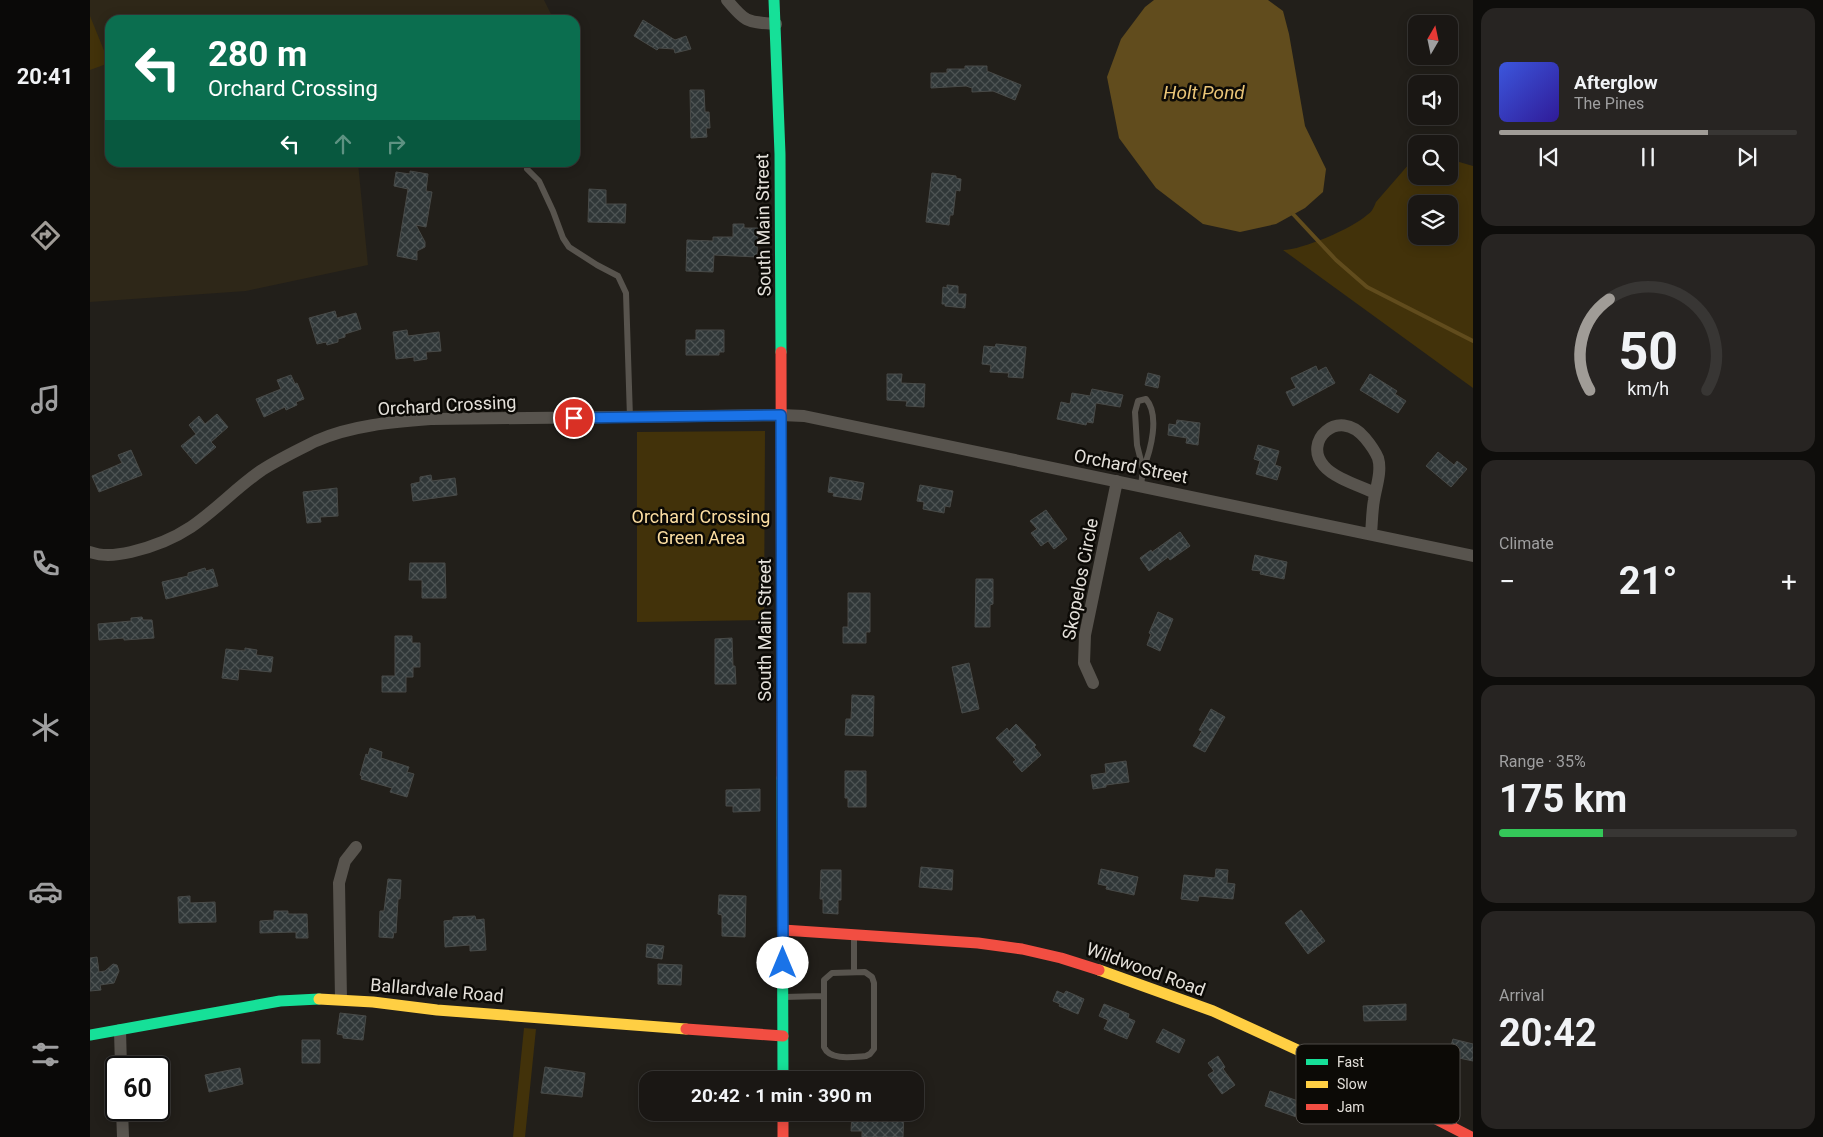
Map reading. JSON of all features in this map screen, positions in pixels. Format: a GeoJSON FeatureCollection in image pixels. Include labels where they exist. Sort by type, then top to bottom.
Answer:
{"type":"FeatureCollection","features":[{"type":"Feature","properties":{"kind":"street"},"geometry":{"type":"LineString","coordinates":[[726,0],[742,18],[756,23],[776,24]]}},
{"type":"Feature","properties":{"kind":"street","name":"South Main Street"},"geometry":{"type":"LineString","coordinates":[[774,0],[780,174],[783,1071]]}},
{"type":"Feature","properties":{"kind":"street","name":"Orchard Crossing"},"geometry":{"type":"LineString","coordinates":[[90,552],[111,555],[126,553],[140,550],[173,537],[190,527],[262,470],[318,440],[357,429],[398,422],[432,419],[781,415]]}},
{"type":"Feature","properties":{"kind":"street","name":"Orchard Street"},"geometry":{"type":"LineString","coordinates":[[781,415],[813,418],[1473,556]]}},
{"type":"Feature","properties":{"kind":"street"},"geometry":{"type":"LineString","coordinates":[[1371,534],[1379,466],[1378,458],[1370,444],[1355,428],[1347,425],[1330,428],[1319,440],[1317,449],[1322,465],[1336,475],[1375,493]]}},
{"type":"Feature","properties":{"kind":"street","name":"Skopelos Circle"},"geometry":{"type":"LineString","coordinates":[[1093,683],[1084,663],[1085,636],[1117,481]]}},
{"type":"Feature","properties":{"kind":"street"},"geometry":{"type":"LineString","coordinates":[[341,999],[339,883],[345,861],[356,846]]}},
{"type":"Feature","properties":{"kind":"street","name":"Wildwood Road"},"geometry":{"type":"LineString","coordinates":[[783,930],[978,943],[1022,948],[1099,970],[1213,1011],[1296,1049]]}},
{"type":"Feature","properties":{"kind":"street","name":"Ballardvale Road"},"geometry":{"type":"LineString","coordinates":[[90,1035],[280,1001],[341,999],[437,1010],[783,1036]]}},
{"type":"Feature","properties":{"kind":"street"},"geometry":{"type":"LineString","coordinates":[[120,1030],[121,1056]]}},
{"type":"Feature","properties":{"kind":"street"},"geometry":{"type":"LineString","coordinates":[[122,1121],[123,1137]]}},
{"type":"Feature","properties":{"kind":"street"},"geometry":{"type":"LineString","coordinates":[[783,1121],[783,1137]]}},
{"type":"Feature","properties":{"kind":"street","name":"Wildwood Road"},"geometry":{"type":"LineString","coordinates":[[1446,1124],[1470,1137]]}},
{"type":"Feature","properties":{"kind":"lane"},"geometry":{"type":"LineString","coordinates":[[527,169],[539,181],[553,211],[562,238],[569,247],[618,276],[623,284],[626,293],[630,418]]}},
{"type":"Feature","properties":{"kind":"lane"},"geometry":{"type":"LineString","coordinates":[[1141,486],[1143,469],[1149,454],[1154,418],[1151,405],[1146,399],[1138,401],[1135,412],[1137,445],[1143,469]]}},
{"type":"Feature","properties":{"kind":"lane"},"geometry":{"type":"LineString","coordinates":[[854,936],[854,972]]}},
{"type":"Feature","properties":{"kind":"lane"},"geometry":{"type":"LineString","coordinates":[[854,972],[867,973],[874,981],[875,1044],[870,1054],[864,1056],[833,1056],[826,1052],[824,1045],[823,982],[828,974],[854,972]]}},
{"type":"Feature","properties":{"kind":"lane"},"geometry":{"type":"LineString","coordinates":[[783,997],[823,996]]}},
{"type":"Feature","properties":{"kind":"shaded area"},"geometry":{"type":"Polygon","coordinates":[[[90,0],[544,0],[552,15],[105,15],[105,167],[358,167],[368,265],[246,291],[90,302],[90,0]]]}},
{"type":"Feature","properties":{"kind":"green space"},"geometry":{"type":"Polygon","coordinates":[[[90,16],[105,53],[105,64],[90,70],[90,16]]]}},
{"type":"Feature","properties":{"kind":"green space"},"geometry":{"type":"Polygon","coordinates":[[[1458,162],[1473,166],[1473,388],[1283,250],[1302,246],[1339,232],[1360,220],[1374,208],[1376,202],[1408,165],[1408,185],[1458,185],[1458,162]]]}},
{"type":"Feature","properties":{"kind":"green space","name":"Orchard Crossing Green Area"},"geometry":{"type":"Polygon","coordinates":[[[765,431],[764,620],[637,622],[637,432],[765,431]]]}},
{"type":"Feature","properties":{"kind":"green space"},"geometry":{"type":"Polygon","coordinates":[[[524,1028],[536,1029],[525,1137],[513,1137],[524,1028]]]}},
{"type":"Feature","properties":{"kind":"water","name":"Holt Pond"},"geometry":{"type":"Polygon","coordinates":[[[1154,0],[1268,0],[1283,11],[1289,34],[1305,126],[1326,169],[1323,192],[1305,208],[1276,224],[1240,232],[1203,224],[1156,188],[1119,138],[1107,77],[1121,39],[1145,7],[1154,0]]]}},
{"type":"Feature","properties":{"kind":"building"},"geometry":{"type":"Polygon","coordinates":[[[643,20],[675,40],[686,36],[691,49],[675,53],[674,49],[659,48],[657,50],[634,36],[643,20]]]}},
{"type":"Feature","properties":{"kind":"building"},"geometry":{"type":"Polygon","coordinates":[[[965,66],[987,66],[987,71],[1021,85],[1015,100],[993,91],[972,92],[972,88],[966,86],[931,88],[931,73],[947,73],[947,69],[965,69],[965,66]]]}},
{"type":"Feature","properties":{"kind":"building"},"geometry":{"type":"Polygon","coordinates":[[[690,90],[704,90],[705,112],[709,112],[710,128],[706,128],[707,137],[691,138],[690,90]]]}},
{"type":"Feature","properties":{"kind":"building"},"geometry":{"type":"Polygon","coordinates":[[[410,171],[428,174],[426,191],[432,192],[426,227],[416,225],[425,242],[425,247],[417,251],[417,260],[397,256],[408,189],[394,186],[396,172],[410,174],[410,171]]]}},
{"type":"Feature","properties":{"kind":"building"},"geometry":{"type":"Polygon","coordinates":[[[932,173],[956,176],[956,178],[961,179],[960,191],[956,190],[953,215],[950,215],[949,225],[926,222],[932,173]]]}},
{"type":"Feature","properties":{"kind":"building"},"geometry":{"type":"Polygon","coordinates":[[[589,189],[606,190],[606,204],[626,204],[625,223],[588,222],[589,189]]]}},
{"type":"Feature","properties":{"kind":"building"},"geometry":{"type":"Polygon","coordinates":[[[733,224],[744,224],[744,228],[758,228],[757,257],[714,255],[713,272],[686,271],[687,240],[713,241],[713,237],[733,237],[733,224]]]}},
{"type":"Feature","properties":{"kind":"building"},"geometry":{"type":"Polygon","coordinates":[[[947,285],[958,286],[958,294],[966,294],[965,308],[942,304],[943,287],[947,288],[947,285]]]}},
{"type":"Feature","properties":{"kind":"building"},"geometry":{"type":"Polygon","coordinates":[[[335,311],[337,318],[356,313],[361,329],[345,334],[345,337],[338,339],[338,342],[327,345],[326,342],[317,344],[309,318],[335,311]]]}},
{"type":"Feature","properties":{"kind":"building"},"geometry":{"type":"Polygon","coordinates":[[[407,330],[408,336],[439,332],[441,351],[426,352],[427,359],[414,361],[414,357],[396,359],[393,332],[407,330]]]}},
{"type":"Feature","properties":{"kind":"building"},"geometry":{"type":"Polygon","coordinates":[[[696,330],[724,330],[724,352],[719,352],[719,355],[686,355],[686,340],[696,340],[696,330]]]}},
{"type":"Feature","properties":{"kind":"building"},"geometry":{"type":"Polygon","coordinates":[[[996,344],[1026,347],[1023,378],[1008,377],[1009,373],[990,372],[991,365],[982,364],[984,346],[995,347],[996,344]]]}},
{"type":"Feature","properties":{"kind":"building"},"geometry":{"type":"Polygon","coordinates":[[[1316,366],[1318,371],[1326,367],[1335,383],[1293,406],[1286,392],[1296,388],[1291,378],[1316,366]]]}},
{"type":"Feature","properties":{"kind":"building"},"geometry":{"type":"Polygon","coordinates":[[[1148,373],[1160,376],[1158,388],[1145,385],[1148,373]]]}},
{"type":"Feature","properties":{"kind":"building"},"geometry":{"type":"Polygon","coordinates":[[[887,374],[902,374],[901,383],[925,384],[924,407],[906,406],[907,401],[887,400],[887,374]]]}},
{"type":"Feature","properties":{"kind":"building"},"geometry":{"type":"Polygon","coordinates":[[[1370,374],[1397,391],[1395,394],[1406,401],[1398,413],[1360,390],[1370,374]]]}},
{"type":"Feature","properties":{"kind":"building"},"geometry":{"type":"Polygon","coordinates":[[[291,375],[304,399],[296,402],[297,405],[286,410],[285,407],[264,417],[256,399],[281,389],[277,380],[291,375]]]}},
{"type":"Feature","properties":{"kind":"building"},"geometry":{"type":"Polygon","coordinates":[[[1092,389],[1123,395],[1120,407],[1096,403],[1093,423],[1087,422],[1086,425],[1057,419],[1061,402],[1070,404],[1072,393],[1090,396],[1092,389]]]}},
{"type":"Feature","properties":{"kind":"building"},"geometry":{"type":"Polygon","coordinates":[[[217,414],[228,427],[211,442],[216,447],[196,464],[181,446],[196,434],[189,425],[199,416],[205,424],[217,414]]]}},
{"type":"Feature","properties":{"kind":"building"},"geometry":{"type":"Polygon","coordinates":[[[1177,420],[1200,423],[1198,445],[1186,443],[1187,438],[1168,435],[1169,424],[1176,425],[1177,420]]]}},
{"type":"Feature","properties":{"kind":"building"},"geometry":{"type":"Polygon","coordinates":[[[1258,445],[1279,451],[1275,465],[1281,467],[1277,480],[1256,474],[1260,461],[1254,459],[1258,445]]]}},
{"type":"Feature","properties":{"kind":"building"},"geometry":{"type":"Polygon","coordinates":[[[131,450],[142,475],[99,492],[92,476],[122,463],[118,455],[131,450]]]}},
{"type":"Feature","properties":{"kind":"building"},"geometry":{"type":"Polygon","coordinates":[[[1438,452],[1454,465],[1457,461],[1467,469],[1451,487],[1426,466],[1438,452]]]}},
{"type":"Feature","properties":{"kind":"building"},"geometry":{"type":"Polygon","coordinates":[[[431,475],[432,481],[455,478],[457,495],[413,501],[411,484],[420,482],[420,477],[431,475]]]}},
{"type":"Feature","properties":{"kind":"building"},"geometry":{"type":"Polygon","coordinates":[[[830,477],[864,483],[861,500],[833,496],[834,493],[828,492],[830,477]]]}},
{"type":"Feature","properties":{"kind":"building"},"geometry":{"type":"Polygon","coordinates":[[[920,485],[953,491],[950,507],[945,506],[944,513],[923,509],[924,502],[917,501],[920,485]]]}},
{"type":"Feature","properties":{"kind":"building"},"geometry":{"type":"Polygon","coordinates":[[[337,488],[338,516],[320,517],[321,522],[307,523],[303,492],[337,488]]]}},
{"type":"Feature","properties":{"kind":"building"},"geometry":{"type":"Polygon","coordinates":[[[1046,510],[1067,539],[1054,549],[1048,541],[1041,546],[1031,533],[1037,529],[1030,521],[1046,510]]]}},
{"type":"Feature","properties":{"kind":"building"},"geometry":{"type":"Polygon","coordinates":[[[1180,532],[1190,546],[1170,560],[1168,557],[1149,571],[1140,558],[1151,550],[1152,552],[1180,532]]]}},
{"type":"Feature","properties":{"kind":"building"},"geometry":{"type":"Polygon","coordinates":[[[1255,555],[1287,562],[1284,579],[1260,574],[1261,571],[1252,570],[1255,555]]]}},
{"type":"Feature","properties":{"kind":"building"},"geometry":{"type":"Polygon","coordinates":[[[410,563],[445,563],[446,598],[422,598],[422,580],[409,580],[410,563]]]}},
{"type":"Feature","properties":{"kind":"building"},"geometry":{"type":"Polygon","coordinates":[[[205,568],[206,571],[213,569],[218,586],[166,599],[162,582],[188,576],[188,573],[205,568]]]}},
{"type":"Feature","properties":{"kind":"building"},"geometry":{"type":"Polygon","coordinates":[[[976,579],[993,579],[993,604],[990,605],[990,627],[975,627],[976,579]]]}},
{"type":"Feature","properties":{"kind":"building"},"geometry":{"type":"Polygon","coordinates":[[[848,593],[870,593],[870,632],[866,632],[866,643],[843,643],[843,627],[848,627],[848,593]]]}},
{"type":"Feature","properties":{"kind":"building"},"geometry":{"type":"Polygon","coordinates":[[[1158,612],[1173,619],[1160,651],[1147,645],[1151,634],[1149,633],[1158,612]]]}},
{"type":"Feature","properties":{"kind":"building"},"geometry":{"type":"Polygon","coordinates":[[[142,617],[143,620],[152,620],[154,638],[99,640],[98,624],[131,621],[131,618],[142,617]]]}},
{"type":"Feature","properties":{"kind":"building"},"geometry":{"type":"Polygon","coordinates":[[[395,636],[412,636],[412,643],[420,643],[420,667],[413,667],[413,677],[406,677],[406,692],[382,692],[382,676],[395,676],[395,636]]]}},
{"type":"Feature","properties":{"kind":"building"},"geometry":{"type":"Polygon","coordinates":[[[732,638],[736,684],[715,684],[715,639],[732,638]]]}},
{"type":"Feature","properties":{"kind":"building"},"geometry":{"type":"Polygon","coordinates":[[[245,648],[257,650],[256,655],[273,657],[271,672],[239,669],[238,680],[222,678],[226,649],[245,651],[245,648]]]}},
{"type":"Feature","properties":{"kind":"building"},"geometry":{"type":"Polygon","coordinates":[[[969,663],[979,709],[962,713],[952,667],[969,663]]]}},
{"type":"Feature","properties":{"kind":"building"},"geometry":{"type":"Polygon","coordinates":[[[852,695],[874,696],[873,736],[845,735],[846,719],[851,719],[852,695]]]}},
{"type":"Feature","properties":{"kind":"building"},"geometry":{"type":"Polygon","coordinates":[[[1211,709],[1225,717],[1205,752],[1193,746],[1202,731],[1199,730],[1211,709]]]}},
{"type":"Feature","properties":{"kind":"building"},"geometry":{"type":"Polygon","coordinates":[[[1016,724],[1036,745],[1034,747],[1041,755],[1022,772],[1013,762],[1016,760],[996,738],[1007,728],[1009,731],[1016,724]]]}},
{"type":"Feature","properties":{"kind":"building"},"geometry":{"type":"Polygon","coordinates":[[[370,748],[382,752],[381,758],[409,767],[407,772],[414,774],[407,797],[390,792],[392,788],[361,779],[362,776],[360,775],[366,754],[368,755],[370,748]]]}},
{"type":"Feature","properties":{"kind":"building"},"geometry":{"type":"Polygon","coordinates":[[[1126,761],[1129,782],[1093,789],[1091,775],[1106,773],[1105,764],[1126,761]]]}},
{"type":"Feature","properties":{"kind":"building"},"geometry":{"type":"Polygon","coordinates":[[[845,771],[866,771],[866,807],[848,807],[848,798],[845,798],[845,771]]]}},
{"type":"Feature","properties":{"kind":"building"},"geometry":{"type":"Polygon","coordinates":[[[760,789],[760,811],[733,812],[733,806],[726,806],[726,790],[760,789]]]}},
{"type":"Feature","properties":{"kind":"building"},"geometry":{"type":"Polygon","coordinates":[[[921,867],[953,870],[952,890],[919,887],[921,867]]]}},
{"type":"Feature","properties":{"kind":"building"},"geometry":{"type":"Polygon","coordinates":[[[1101,869],[1138,877],[1134,895],[1106,889],[1107,886],[1098,884],[1101,869]]]}},
{"type":"Feature","properties":{"kind":"building"},"geometry":{"type":"Polygon","coordinates":[[[1216,869],[1228,870],[1227,883],[1235,884],[1233,899],[1199,896],[1198,901],[1181,899],[1184,875],[1215,878],[1216,869]]]}},
{"type":"Feature","properties":{"kind":"building"},"geometry":{"type":"Polygon","coordinates":[[[821,870],[841,870],[841,900],[838,900],[838,914],[823,913],[823,899],[820,899],[821,870]]]}},
{"type":"Feature","properties":{"kind":"building"},"geometry":{"type":"Polygon","coordinates":[[[388,879],[401,880],[396,933],[394,932],[393,938],[379,937],[380,911],[384,911],[388,879]]]}},
{"type":"Feature","properties":{"kind":"building"},"geometry":{"type":"Polygon","coordinates":[[[719,895],[746,896],[745,937],[722,936],[722,915],[718,914],[719,895]]]}},
{"type":"Feature","properties":{"kind":"building"},"geometry":{"type":"Polygon","coordinates":[[[190,896],[190,903],[215,902],[216,922],[179,923],[178,897],[190,896]]]}},
{"type":"Feature","properties":{"kind":"building"},"geometry":{"type":"Polygon","coordinates":[[[1301,910],[1325,941],[1308,954],[1285,923],[1301,910]]]}},
{"type":"Feature","properties":{"kind":"building"},"geometry":{"type":"Polygon","coordinates":[[[274,911],[288,911],[288,914],[307,914],[308,938],[296,938],[296,932],[260,933],[260,921],[274,920],[274,911]]]}},
{"type":"Feature","properties":{"kind":"building"},"geometry":{"type":"Polygon","coordinates":[[[475,916],[476,920],[484,919],[486,950],[470,951],[470,945],[445,947],[444,921],[453,920],[453,917],[475,916]]]}},
{"type":"Feature","properties":{"kind":"building"},"geometry":{"type":"Polygon","coordinates":[[[647,944],[664,946],[662,959],[646,957],[647,944]]]}},
{"type":"Feature","properties":{"kind":"building"},"geometry":{"type":"Polygon","coordinates":[[[97,957],[99,972],[105,971],[113,964],[117,965],[119,971],[114,983],[100,985],[101,990],[90,991],[90,958],[97,957]]]}},
{"type":"Feature","properties":{"kind":"building"},"geometry":{"type":"Polygon","coordinates":[[[658,964],[682,965],[681,985],[658,984],[658,964]]]}},
{"type":"Feature","properties":{"kind":"building"},"geometry":{"type":"Polygon","coordinates":[[[1057,991],[1064,994],[1066,991],[1084,999],[1078,1014],[1059,1006],[1060,1004],[1053,1001],[1057,991]]]}},
{"type":"Feature","properties":{"kind":"building"},"geometry":{"type":"Polygon","coordinates":[[[1104,1004],[1129,1014],[1128,1018],[1135,1021],[1127,1039],[1104,1029],[1108,1020],[1099,1016],[1104,1004]]]}},
{"type":"Feature","properties":{"kind":"building"},"geometry":{"type":"Polygon","coordinates":[[[1406,1004],[1406,1020],[1364,1021],[1363,1006],[1406,1004]]]}},
{"type":"Feature","properties":{"kind":"building"},"geometry":{"type":"Polygon","coordinates":[[[340,1013],[366,1016],[363,1040],[343,1038],[343,1035],[337,1034],[340,1013]]]}},
{"type":"Feature","properties":{"kind":"building"},"geometry":{"type":"Polygon","coordinates":[[[1163,1029],[1185,1040],[1179,1053],[1156,1042],[1163,1029]]]}},
{"type":"Feature","properties":{"kind":"building"},"geometry":{"type":"Polygon","coordinates":[[[1453,1039],[1473,1044],[1473,1061],[1460,1058],[1460,1044],[1451,1044],[1453,1039]]]}},
{"type":"Feature","properties":{"kind":"building"},"geometry":{"type":"Polygon","coordinates":[[[302,1040],[320,1040],[320,1063],[302,1063],[302,1040]]]}},
{"type":"Feature","properties":{"kind":"building"},"geometry":{"type":"Polygon","coordinates":[[[1218,1056],[1225,1067],[1223,1069],[1235,1085],[1222,1094],[1208,1075],[1214,1071],[1208,1063],[1218,1056]]]}},
{"type":"Feature","properties":{"kind":"building"},"geometry":{"type":"Polygon","coordinates":[[[545,1067],[585,1073],[582,1097],[541,1093],[545,1067]]]}},
{"type":"Feature","properties":{"kind":"building"},"geometry":{"type":"Polygon","coordinates":[[[240,1068],[243,1084],[209,1092],[205,1075],[240,1068]]]}},
{"type":"Feature","properties":{"kind":"building"},"geometry":{"type":"Polygon","coordinates":[[[1270,1091],[1296,1100],[1296,1117],[1265,1106],[1270,1091]]]}},
{"type":"Feature","properties":{"kind":"building"},"geometry":{"type":"Polygon","coordinates":[[[852,1121],[904,1121],[903,1137],[862,1137],[862,1131],[851,1131],[852,1121]]]}},
{"type":"Feature","properties":{"kind":"waterway"},"geometry":{"type":"LineString","coordinates":[[1293,214],[1336,260],[1367,287],[1473,341]]}},
{"type":"Feature","properties":{"kind":"traffic: fast"},"geometry":{"type":"LineString","coordinates":[[774,0],[780,154],[781,352]]}},
{"type":"Feature","properties":{"kind":"traffic: fast"},"geometry":{"type":"LineString","coordinates":[[782,778],[783,1071]]}},
{"type":"Feature","properties":{"kind":"traffic: fast"},"geometry":{"type":"LineString","coordinates":[[90,1035],[280,1001],[319,999]]}},
{"type":"Feature","properties":{"kind":"traffic: slow"},"geometry":{"type":"LineString","coordinates":[[1099,970],[1213,1011],[1296,1049]]}},
{"type":"Feature","properties":{"kind":"traffic: slow"},"geometry":{"type":"LineString","coordinates":[[319,999],[686,1029]]}},
{"type":"Feature","properties":{"kind":"traffic: jam"},"geometry":{"type":"LineString","coordinates":[[781,352],[782,778]]}},
{"type":"Feature","properties":{"kind":"traffic: jam"},"geometry":{"type":"LineString","coordinates":[[783,930],[978,943],[1022,949],[1061,958],[1099,970]]}},
{"type":"Feature","properties":{"kind":"traffic: jam"},"geometry":{"type":"LineString","coordinates":[[686,1029],[783,1036]]}},
{"type":"Feature","properties":{"kind":"traffic: jam"},"geometry":{"type":"LineString","coordinates":[[783,1121],[783,1137]]}},
{"type":"Feature","properties":{"kind":"traffic: jam"},"geometry":{"type":"LineString","coordinates":[[1446,1124],[1471,1137]]}},
{"type":"Feature","properties":{"kind":"route"},"geometry":{"type":"LineString","coordinates":[[574,418],[781,415],[783,963]]}}]}
